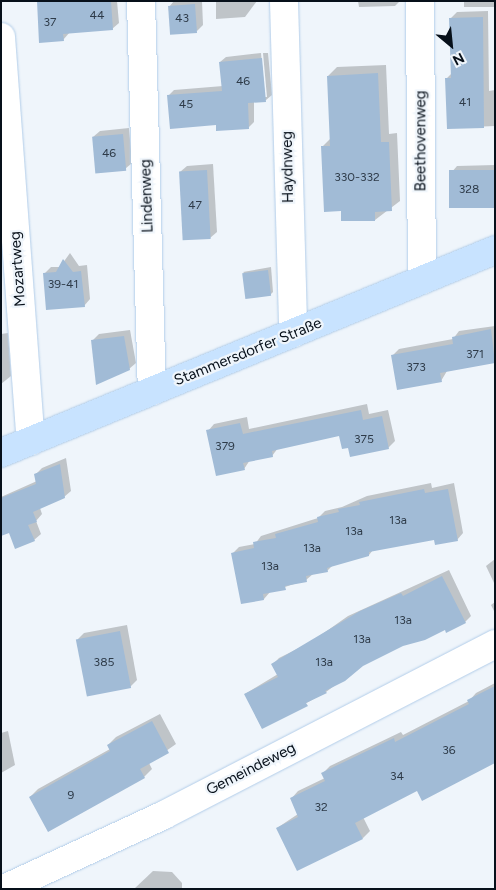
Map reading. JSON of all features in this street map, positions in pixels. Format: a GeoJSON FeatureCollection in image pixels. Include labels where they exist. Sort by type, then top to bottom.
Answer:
{"type":"FeatureCollection","features":[{"type":"Feature","properties":{"kind":"main road","name":"Stammersdorfer Straße"},"geometry":{"type":"LineString","coordinates":[[1,453],[495,250]]}},
{"type":"Feature","properties":{"kind":"street","name":"Lindenweg"},"geometry":{"type":"LineString","coordinates":[[141,1],[152,391]]}},
{"type":"Feature","properties":{"kind":"street","name":"Haydnweg"},"geometry":{"type":"LineString","coordinates":[[284,1],[293,333]]}},
{"type":"Feature","properties":{"kind":"street","name":"Beethovenweg"},"geometry":{"type":"LineString","coordinates":[[420,1],[422,280]]}},
{"type":"Feature","properties":{"kind":"street","name":"Mozartweg"},"geometry":{"type":"LineString","coordinates":[[1,37],[30,441]]}},
{"type":"Feature","properties":{"kind":"street","name":"Gemeindeweg"},"geometry":{"type":"LineString","coordinates":[[4,889],[164,815],[495,644]]}},
{"type":"Feature","properties":{"kind":"building"},"geometry":{"type":"Polygon","coordinates":[[[37,1],[111,1],[113,30],[63,34],[64,41],[39,43],[37,1]]]}},
{"type":"Feature","properties":{"kind":"building"},"geometry":{"type":"Polygon","coordinates":[[[195,4],[197,33],[170,35],[168,6],[195,4]]]}},
{"type":"Feature","properties":{"kind":"building"},"geometry":{"type":"Polygon","coordinates":[[[483,17],[484,128],[447,129],[445,78],[451,78],[449,18],[483,17]]]}},
{"type":"Feature","properties":{"kind":"building"},"geometry":{"type":"Polygon","coordinates":[[[262,58],[266,102],[248,103],[249,129],[216,131],[216,125],[170,129],[167,95],[222,91],[219,62],[262,58]]]}},
{"type":"Feature","properties":{"kind":"building"},"geometry":{"type":"Polygon","coordinates":[[[378,73],[381,142],[389,142],[392,211],[375,212],[375,221],[341,221],[341,211],[324,212],[321,146],[330,146],[327,76],[378,73]]]}},
{"type":"Feature","properties":{"kind":"building"},"geometry":{"type":"Polygon","coordinates":[[[123,134],[126,171],[95,174],[92,137],[123,134]]]}},
{"type":"Feature","properties":{"kind":"building"},"geometry":{"type":"Polygon","coordinates":[[[207,170],[211,239],[183,240],[179,171],[207,170]]]}},
{"type":"Feature","properties":{"kind":"building"},"geometry":{"type":"Polygon","coordinates":[[[449,170],[495,170],[495,208],[449,208],[449,170]]]}},
{"type":"Feature","properties":{"kind":"building"},"geometry":{"type":"Polygon","coordinates":[[[63,259],[73,272],[81,271],[85,307],[46,310],[43,273],[56,272],[63,259]]]}},
{"type":"Feature","properties":{"kind":"building"},"geometry":{"type":"Polygon","coordinates":[[[268,270],[271,296],[245,299],[242,273],[268,270]]]}},
{"type":"Feature","properties":{"kind":"building"},"geometry":{"type":"Polygon","coordinates":[[[491,329],[495,363],[440,373],[442,382],[397,390],[391,355],[453,344],[452,337],[491,329]]]}},
{"type":"Feature","properties":{"kind":"building"},"geometry":{"type":"Polygon","coordinates":[[[124,336],[130,370],[96,385],[91,340],[124,336]]]}},
{"type":"Feature","properties":{"kind":"building"},"geometry":{"type":"Polygon","coordinates":[[[361,410],[363,420],[382,416],[389,449],[350,457],[348,448],[342,449],[339,436],[272,451],[273,457],[243,463],[245,470],[216,476],[206,430],[240,423],[243,434],[361,410]]]}},
{"type":"Feature","properties":{"kind":"building"},"geometry":{"type":"Polygon","coordinates":[[[60,464],[65,498],[33,512],[37,522],[28,525],[35,541],[15,549],[9,533],[1,536],[1,498],[36,484],[34,474],[60,464]]]}},
{"type":"Feature","properties":{"kind":"building"},"geometry":{"type":"Polygon","coordinates":[[[424,489],[425,493],[448,489],[458,541],[435,545],[434,540],[369,552],[369,556],[327,568],[328,572],[306,576],[307,582],[285,586],[286,590],[263,594],[264,600],[241,604],[231,553],[254,548],[253,542],[276,538],[275,534],[318,522],[317,517],[339,512],[338,509],[360,505],[359,502],[424,489]]]}},
{"type":"Feature","properties":{"kind":"building"},"geometry":{"type":"Polygon","coordinates":[[[442,576],[466,623],[446,633],[445,630],[425,640],[403,646],[363,666],[345,681],[325,691],[327,693],[306,703],[308,706],[262,729],[244,694],[278,677],[271,664],[360,611],[401,593],[403,596],[442,576]]]}},
{"type":"Feature","properties":{"kind":"building"},"geometry":{"type":"Polygon","coordinates":[[[120,631],[131,688],[87,697],[76,640],[120,631]]]}},
{"type":"Feature","properties":{"kind":"building"},"geometry":{"type":"Polygon","coordinates":[[[495,686],[495,763],[422,801],[417,791],[355,823],[363,839],[297,871],[276,828],[298,817],[290,798],[325,781],[321,773],[394,738],[395,742],[469,704],[467,700],[495,686]]]}},
{"type":"Feature","properties":{"kind":"building"},"geometry":{"type":"Polygon","coordinates":[[[152,721],[169,753],[140,769],[145,778],[48,832],[29,797],[110,751],[107,745],[152,721]]]}}]}
